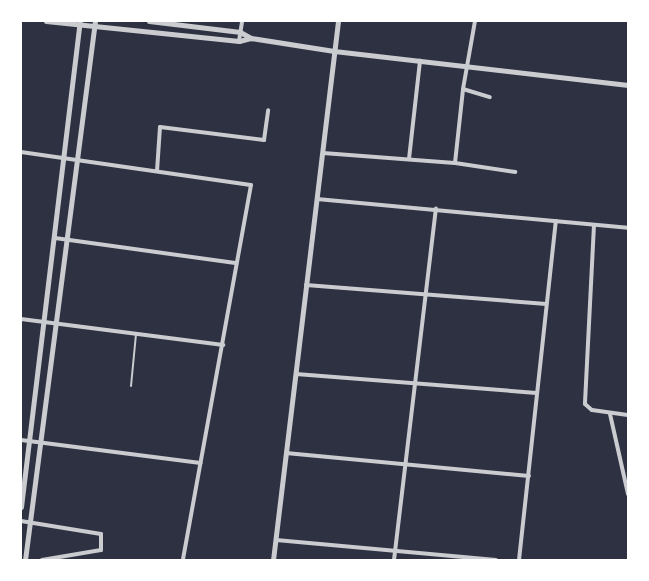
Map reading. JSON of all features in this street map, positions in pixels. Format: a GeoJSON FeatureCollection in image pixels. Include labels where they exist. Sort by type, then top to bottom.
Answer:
{"type":"FeatureCollection","features":[{"type":"Feature","properties":{"kind":"street"},"geometry":{"type":"LineString","coordinates":[[46,21],[94,24],[239,41],[251,38]]}},
{"type":"Feature","properties":{"kind":"street"},"geometry":{"type":"LineString","coordinates":[[149,21],[240,33],[251,38],[334,51],[628,85]]}},
{"type":"Feature","properties":{"kind":"street"},"geometry":{"type":"LineString","coordinates":[[239,41],[242,21]]}},
{"type":"Feature","properties":{"kind":"street"},"geometry":{"type":"LineString","coordinates":[[273,560],[338,21]]}},
{"type":"Feature","properties":{"kind":"street"},"geometry":{"type":"LineString","coordinates":[[455,163],[463,89],[475,21]]}},
{"type":"Feature","properties":{"kind":"street"},"geometry":{"type":"LineString","coordinates":[[21,507],[80,23]]}},
{"type":"Feature","properties":{"kind":"street"},"geometry":{"type":"LineString","coordinates":[[25,560],[94,24]]}},
{"type":"Feature","properties":{"kind":"street"},"geometry":{"type":"LineString","coordinates":[[409,159],[420,60]]}},
{"type":"Feature","properties":{"kind":"street"},"geometry":{"type":"LineString","coordinates":[[463,89],[490,98]]}},
{"type":"Feature","properties":{"kind":"street"},"geometry":{"type":"LineString","coordinates":[[157,171],[160,127],[264,140],[268,110]]}},
{"type":"Feature","properties":{"kind":"street"},"geometry":{"type":"LineString","coordinates":[[21,152],[251,184],[235,263],[224,345],[183,560]]}},
{"type":"Feature","properties":{"kind":"street"},"geometry":{"type":"LineString","coordinates":[[323,153],[455,163],[515,172]]}},
{"type":"Feature","properties":{"kind":"street"},"geometry":{"type":"LineString","coordinates":[[317,199],[436,208],[628,228]]}},
{"type":"Feature","properties":{"kind":"street"},"geometry":{"type":"LineString","coordinates":[[394,560],[413,384],[436,208]]}},
{"type":"Feature","properties":{"kind":"street"},"geometry":{"type":"LineString","coordinates":[[519,560],[556,221]]}},
{"type":"Feature","properties":{"kind":"street"},"geometry":{"type":"LineString","coordinates":[[594,225],[586,406],[610,414],[628,415]]}},
{"type":"Feature","properties":{"kind":"street"},"geometry":{"type":"LineString","coordinates":[[54,238],[235,263]]}},
{"type":"Feature","properties":{"kind":"street"},"geometry":{"type":"LineString","coordinates":[[306,285],[546,304]]}},
{"type":"Feature","properties":{"kind":"street"},"geometry":{"type":"LineString","coordinates":[[21,319],[224,345]]}},
{"type":"Feature","properties":{"kind":"street"},"geometry":{"type":"LineString","coordinates":[[296,374],[536,393]]}},
{"type":"Feature","properties":{"kind":"street"},"geometry":{"type":"LineString","coordinates":[[610,414],[628,494]]}},
{"type":"Feature","properties":{"kind":"street"},"geometry":{"type":"LineString","coordinates":[[21,440],[201,463]]}},
{"type":"Feature","properties":{"kind":"street"},"geometry":{"type":"LineString","coordinates":[[286,453],[529,476]]}},
{"type":"Feature","properties":{"kind":"street"},"geometry":{"type":"LineString","coordinates":[[21,521],[101,534],[101,550],[42,560]]}},
{"type":"Feature","properties":{"kind":"street"},"geometry":{"type":"LineString","coordinates":[[276,540],[496,560]]}},
{"type":"Feature","properties":{"kind":"lane"},"geometry":{"type":"LineString","coordinates":[[130,386],[136,334]]}}]}
